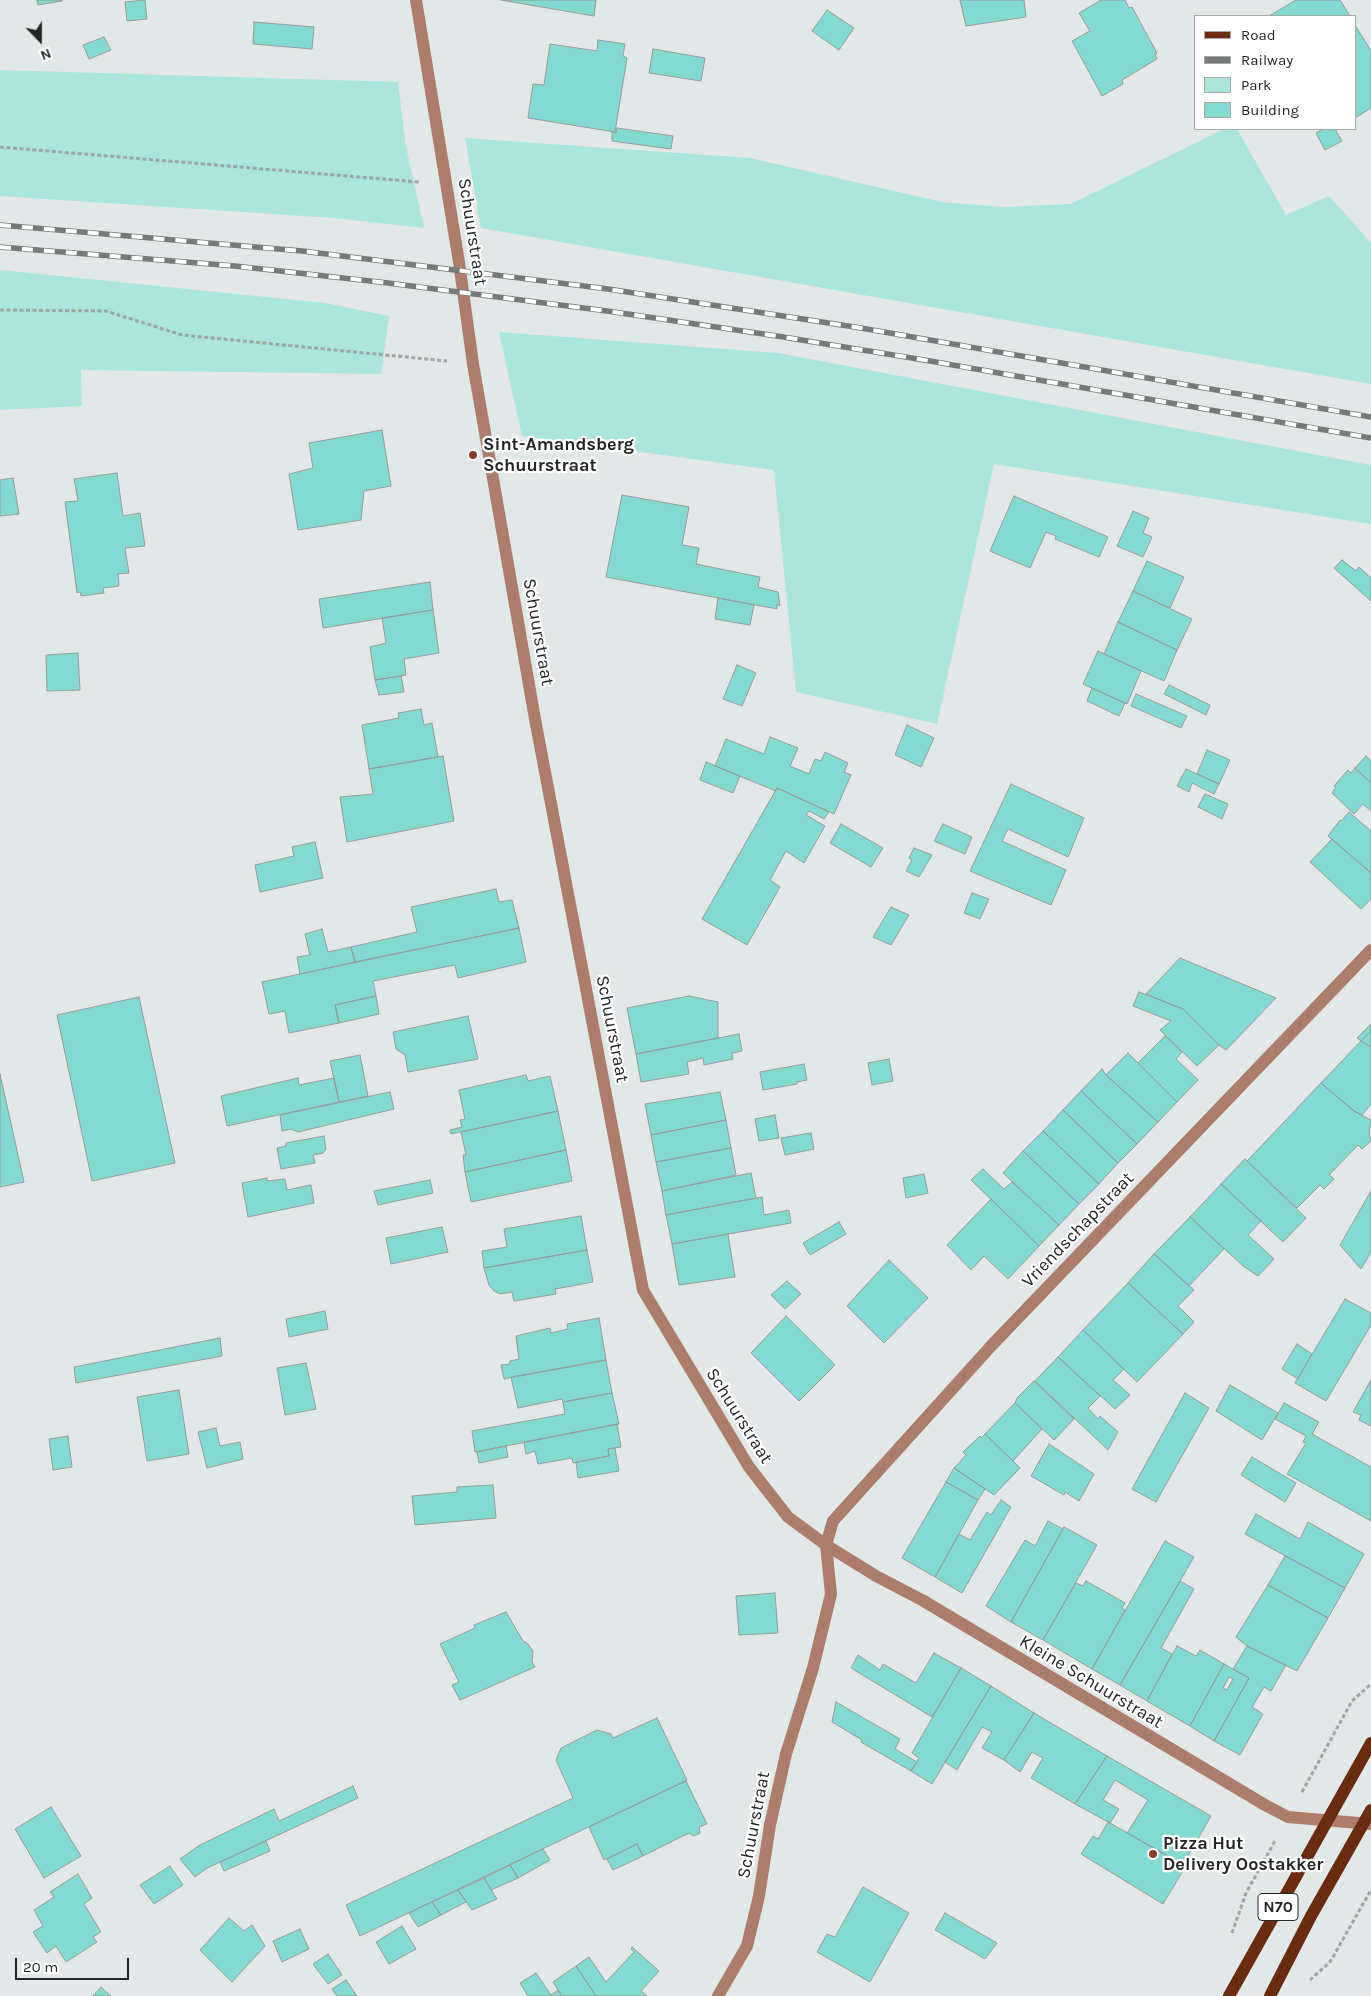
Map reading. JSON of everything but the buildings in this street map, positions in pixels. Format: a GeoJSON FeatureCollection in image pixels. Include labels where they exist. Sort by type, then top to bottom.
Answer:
{"type":"FeatureCollection","features":[{"type":"Feature","properties":{"kind":"main road","name":"N70"},"geometry":{"type":"LineString","coordinates":[[1229,1996],[1371,1742]]}},
{"type":"Feature","properties":{"kind":"main road","name":"N70"},"geometry":{"type":"LineString","coordinates":[[1270,1996],[1311,1916],[1367,1824],[1371,1810]]}},
{"type":"Feature","properties":{"kind":"street","name":"Schuurstraat"},"geometry":{"type":"LineString","coordinates":[[416,0],[460,262],[473,364],[535,719],[643,1290],[748,1468],[788,1517],[826,1545],[831,1594],[813,1668],[784,1762],[770,1825],[759,1896],[747,1946],[718,1996]]}},
{"type":"Feature","properties":{"kind":"street","name":"Vriendschapstraat"},"geometry":{"type":"LineString","coordinates":[[826,1545],[832,1521],[992,1345],[1371,950]]}},
{"type":"Feature","properties":{"kind":"street","name":"Kleine Schuurstraat"},"geometry":{"type":"LineString","coordinates":[[826,1545],[1288,1817],[1367,1824]]}},
{"type":"Feature","properties":{"kind":"path"},"geometry":{"type":"LineString","coordinates":[[0,147],[447,184]]}},
{"type":"Feature","properties":{"kind":"path"},"geometry":{"type":"LineString","coordinates":[[0,310],[106,311],[182,335],[473,364]]}},
{"type":"Feature","properties":{"kind":"path"},"geometry":{"type":"LineString","coordinates":[[1305,1985],[1330,1962],[1371,1890]]}},
{"type":"Feature","properties":{"kind":"green space"},"geometry":{"type":"Polygon","coordinates":[[[0,70],[398,82],[406,147],[424,228],[334,218],[0,196],[0,70]]]}},
{"type":"Feature","properties":{"kind":"green space"},"geometry":{"type":"Polygon","coordinates":[[[1222,130],[1238,130],[1286,215],[1329,196],[1371,243],[1371,384],[481,228],[465,138],[750,158],[942,202],[1003,207],[1071,204],[1222,130]]]}},
{"type":"Feature","properties":{"kind":"green space"},"geometry":{"type":"Polygon","coordinates":[[[0,270],[325,303],[389,316],[381,374],[81,370],[82,406],[0,410],[0,270]]]}},
{"type":"Feature","properties":{"kind":"green space"},"geometry":{"type":"Polygon","coordinates":[[[499,332],[778,353],[1371,465],[1371,524],[994,464],[937,724],[796,692],[774,470],[522,436],[499,332]]]}},
{"type":"Feature","properties":{"kind":"railway"},"geometry":{"type":"LineString","coordinates":[[0,225],[302,251],[608,289],[861,328],[1371,417]]}},
{"type":"Feature","properties":{"kind":"railway"},"geometry":{"type":"LineString","coordinates":[[0,247],[235,266],[607,311],[930,361],[1371,438]]}},
{"type":"Feature","properties":{"kind":"place","name":"Sint-Amandsberg Schuurstraat"},"geometry":{"type":"Point","coordinates":[473,455]}},
{"type":"Feature","properties":{"kind":"place","name":"Pizza Hut Delivery Oostakker"},"geometry":{"type":"Point","coordinates":[1153,1854]}}]}
